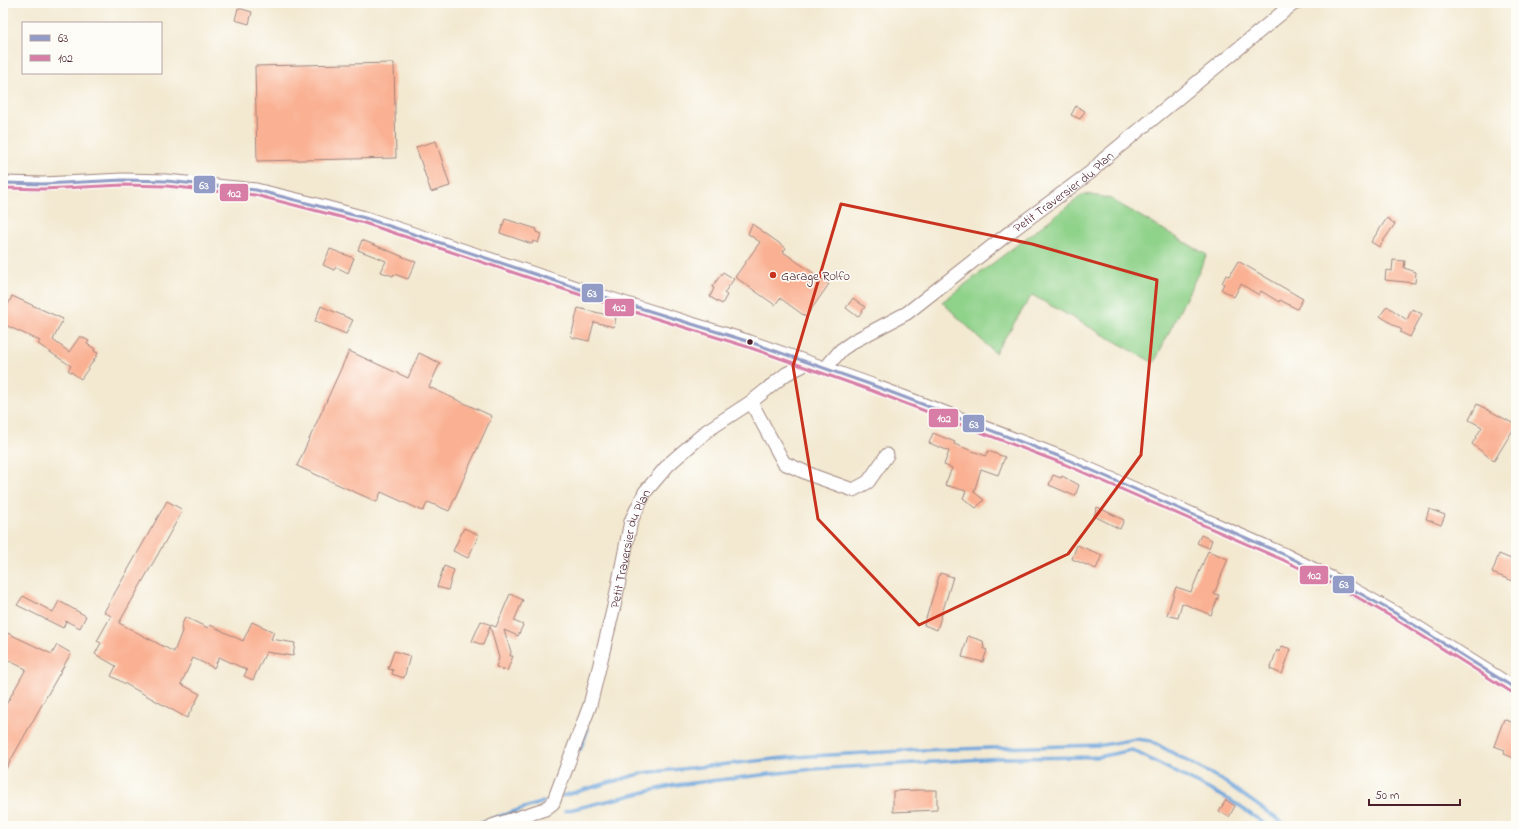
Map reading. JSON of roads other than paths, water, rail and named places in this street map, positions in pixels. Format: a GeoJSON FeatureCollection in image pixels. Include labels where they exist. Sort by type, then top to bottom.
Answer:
{"type":"FeatureCollection","features":[{"type":"Feature","properties":{"kind":"street","name":"Petit Traversier du Plan"},"geometry":{"type":"LineString","coordinates":[[826,369],[841,350],[854,341],[907,314],[1014,229],[1091,172],[1295,3]]}},
{"type":"Feature","properties":{"kind":"street"},"geometry":{"type":"LineString","coordinates":[[3,182],[43,184],[123,180],[166,180],[256,190],[365,218],[750,342],[971,422],[1066,459],[1284,555],[1343,584],[1396,613],[1516,689]]}},
{"type":"Feature","properties":{"kind":"street","name":"Petit Traversier du Plan"},"geometry":{"type":"LineString","coordinates":[[492,826],[545,809],[553,803],[590,705],[614,606],[631,521],[645,492],[669,464],[708,430],[751,402],[786,374],[802,366],[805,362]]}},
{"type":"Feature","properties":{"kind":"street"},"geometry":{"type":"LineString","coordinates":[[751,402],[784,463],[814,476],[853,490],[868,482],[887,455]]}},
{"type":"Feature","properties":{"kind":"waterway"},"geometry":{"type":"LineString","coordinates":[[580,750],[588,729]]}},
{"type":"Feature","properties":{"kind":"waterway"},"geometry":{"type":"LineString","coordinates":[[562,796],[643,773],[794,757],[920,750],[1103,745],[1136,739],[1151,741],[1222,780],[1287,826]]}},
{"type":"Feature","properties":{"kind":"waterway"},"geometry":{"type":"LineString","coordinates":[[565,811],[675,785],[813,769],[1002,758],[1098,757],[1132,750],[1230,800],[1268,826]]}},
{"type":"Feature","properties":{"kind":"waterway"},"geometry":{"type":"LineString","coordinates":[[470,826],[543,802]]}},
{"type":"Feature","properties":{"kind":"waterway"},"geometry":{"type":"LineString","coordinates":[[514,826],[545,817]]}},
{"type":"Feature","properties":{"kind":"place","name":"Garage Rolfo"},"geometry":{"type":"Point","coordinates":[773,275]}}]}
